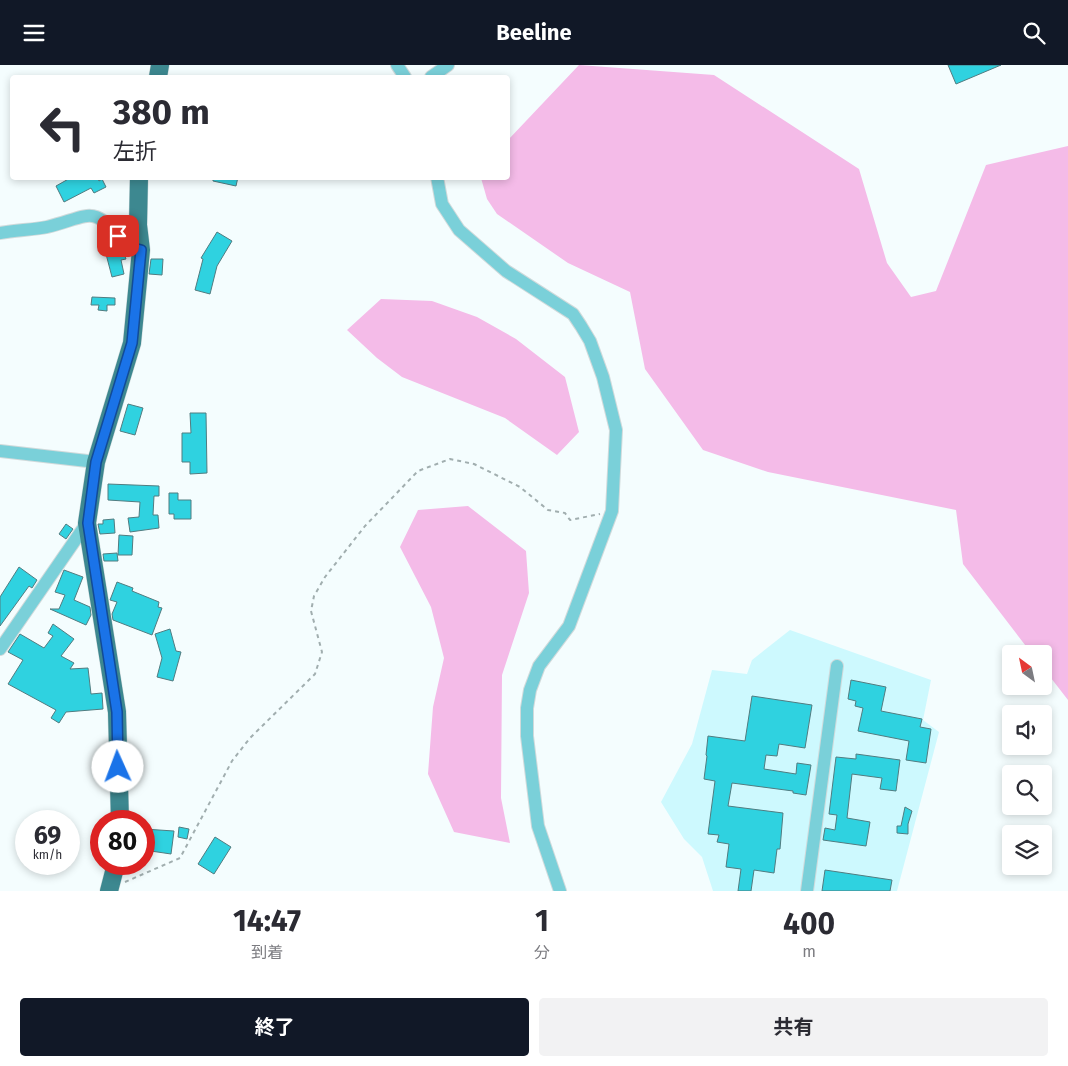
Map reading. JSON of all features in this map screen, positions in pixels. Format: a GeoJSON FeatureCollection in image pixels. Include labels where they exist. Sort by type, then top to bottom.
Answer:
{"type":"FeatureCollection","features":[{"type":"Feature","properties":{"kind":"highway"},"geometry":{"type":"LineString","coordinates":[[120,810],[117,712],[88,523],[96,462],[132,343],[141,250],[138,225],[139,180]]}},
{"type":"Feature","properties":{"kind":"highway"},"geometry":{"type":"LineString","coordinates":[[109,890],[113,875]]}},
{"type":"Feature","properties":{"kind":"street"},"geometry":{"type":"LineString","coordinates":[[434,75],[448,65]]}},
{"type":"Feature","properties":{"kind":"street"},"geometry":{"type":"LineString","coordinates":[[438,180],[442,204],[459,231],[506,271],[551,298],[572,314],[590,341],[603,377],[616,430],[612,511],[569,626],[539,666],[530,690],[527,707],[527,736],[538,826],[560,891]]}},
{"type":"Feature","properties":{"kind":"street"},"geometry":{"type":"LineString","coordinates":[[0,233],[46,227],[73,218],[91,215],[103,219],[111,226],[125,246],[141,250]]}},
{"type":"Feature","properties":{"kind":"street"},"geometry":{"type":"LineString","coordinates":[[0,451],[96,462]]}},
{"type":"Feature","properties":{"kind":"street"},"geometry":{"type":"LineString","coordinates":[[0,649],[88,523]]}},
{"type":"Feature","properties":{"kind":"street"},"geometry":{"type":"LineString","coordinates":[[807,891],[837,666]]}},
{"type":"Feature","properties":{"kind":"path"},"geometry":{"type":"LineString","coordinates":[[109,890],[180,858],[232,761],[250,737],[315,674],[322,652],[311,611],[314,596],[325,577],[365,526],[418,471],[436,462],[450,459],[461,460],[485,467],[520,487],[548,510],[565,513],[570,520],[612,511]]}},
{"type":"Feature","properties":{"kind":"shaded area"},"geometry":{"type":"Polygon","coordinates":[[[579,65],[714,75],[859,169],[887,263],[911,297],[936,291],[986,165],[1068,146],[1068,700],[1052,679],[1052,645],[1025,645],[963,564],[956,510],[768,472],[703,450],[645,369],[630,292],[568,263],[497,214],[487,199],[482,180],[510,180],[510,138],[579,65]]]}},
{"type":"Feature","properties":{"kind":"shaded area"},"geometry":{"type":"Polygon","coordinates":[[[381,299],[432,301],[477,317],[516,339],[565,377],[579,432],[557,455],[505,418],[402,377],[377,358],[347,330],[381,299]]]}},
{"type":"Feature","properties":{"kind":"shaded area"},"geometry":{"type":"Polygon","coordinates":[[[468,506],[526,551],[529,593],[502,675],[501,798],[510,843],[454,832],[428,774],[433,707],[444,658],[431,607],[400,547],[418,510],[468,506]]]}},
{"type":"Feature","properties":{"kind":"shaded area"},"geometry":{"type":"Polygon","coordinates":[[[790,630],[931,680],[923,720],[939,732],[897,891],[713,891],[702,857],[684,839],[661,802],[692,744],[712,670],[747,674],[752,660],[790,630]]]}},
{"type":"Feature","properties":{"kind":"building"},"geometry":{"type":"Polygon","coordinates":[[[948,65],[1001,65],[956,84],[948,65]]]}},
{"type":"Feature","properties":{"kind":"building"},"geometry":{"type":"Polygon","coordinates":[[[67,180],[102,180],[106,187],[94,193],[91,188],[64,202],[56,186],[67,180]]]}},
{"type":"Feature","properties":{"kind":"building"},"geometry":{"type":"Polygon","coordinates":[[[213,180],[237,180],[236,186],[213,180]]]}},
{"type":"Feature","properties":{"kind":"building"},"geometry":{"type":"Polygon","coordinates":[[[217,232],[232,241],[217,266],[210,294],[195,290],[203,259],[201,258],[217,232]]]}},
{"type":"Feature","properties":{"kind":"building"},"geometry":{"type":"Polygon","coordinates":[[[118,251],[124,254],[126,259],[121,260],[124,274],[112,277],[106,254],[118,251]]]}},
{"type":"Feature","properties":{"kind":"building"},"geometry":{"type":"Polygon","coordinates":[[[151,259],[163,259],[162,275],[149,274],[151,259]]]}},
{"type":"Feature","properties":{"kind":"building"},"geometry":{"type":"Polygon","coordinates":[[[92,297],[115,298],[115,305],[107,305],[107,311],[98,310],[99,305],[91,305],[92,297]]]}},
{"type":"Feature","properties":{"kind":"building"},"geometry":{"type":"Polygon","coordinates":[[[128,404],[143,408],[135,435],[120,431],[128,404]]]}},
{"type":"Feature","properties":{"kind":"building"},"geometry":{"type":"Polygon","coordinates":[[[190,413],[206,413],[207,473],[190,474],[190,462],[182,462],[182,433],[191,433],[190,413]]]}},
{"type":"Feature","properties":{"kind":"building"},"geometry":{"type":"Polygon","coordinates":[[[108,484],[159,486],[159,496],[154,496],[153,515],[158,515],[159,528],[130,532],[128,518],[139,517],[140,502],[108,500],[108,484]]]}},
{"type":"Feature","properties":{"kind":"building"},"geometry":{"type":"Polygon","coordinates":[[[169,493],[178,493],[178,500],[191,500],[191,519],[174,519],[174,514],[169,514],[169,493]]]}},
{"type":"Feature","properties":{"kind":"building"},"geometry":{"type":"Polygon","coordinates":[[[114,519],[115,533],[100,534],[98,524],[103,524],[103,520],[114,519]]]}},
{"type":"Feature","properties":{"kind":"building"},"geometry":{"type":"Polygon","coordinates":[[[66,524],[73,529],[66,539],[59,534],[66,524]]]}},
{"type":"Feature","properties":{"kind":"building"},"geometry":{"type":"Polygon","coordinates":[[[119,535],[133,536],[132,555],[118,555],[119,535]]]}},
{"type":"Feature","properties":{"kind":"building"},"geometry":{"type":"Polygon","coordinates":[[[117,553],[118,561],[104,561],[103,554],[117,553]]]}},
{"type":"Feature","properties":{"kind":"building"},"geometry":{"type":"Polygon","coordinates":[[[19,567],[37,580],[32,588],[29,586],[0,626],[0,597],[19,567]]]}},
{"type":"Feature","properties":{"kind":"building"},"geometry":{"type":"Polygon","coordinates":[[[64,570],[83,577],[74,600],[90,607],[91,615],[86,625],[50,609],[59,609],[65,595],[55,592],[64,570]]]}},
{"type":"Feature","properties":{"kind":"building"},"geometry":{"type":"Polygon","coordinates":[[[117,582],[133,588],[132,591],[159,602],[158,607],[162,608],[152,635],[113,620],[112,614],[117,602],[110,600],[117,582]]]}},
{"type":"Feature","properties":{"kind":"building"},"geometry":{"type":"Polygon","coordinates":[[[53,624],[74,639],[61,656],[74,663],[70,669],[88,668],[91,694],[102,693],[103,709],[66,712],[59,723],[51,718],[56,710],[8,684],[23,660],[8,652],[20,634],[44,648],[53,636],[48,633],[53,624]]]}},
{"type":"Feature","properties":{"kind":"building"},"geometry":{"type":"Polygon","coordinates":[[[170,629],[176,651],[181,652],[173,681],[157,677],[162,658],[155,634],[170,629]]]}},
{"type":"Feature","properties":{"kind":"building"},"geometry":{"type":"Polygon","coordinates":[[[851,680],[886,687],[881,711],[922,719],[920,727],[931,729],[926,763],[906,760],[909,741],[858,731],[863,708],[855,706],[856,701],[848,699],[851,680]]]}},
{"type":"Feature","properties":{"kind":"building"},"geometry":{"type":"Polygon","coordinates":[[[752,696],[812,705],[805,748],[779,744],[777,756],[766,755],[764,769],[796,774],[797,763],[811,765],[806,795],[793,793],[793,791],[732,783],[728,806],[783,813],[780,849],[777,849],[774,873],[754,870],[751,891],[738,891],[741,869],[726,867],[729,844],[717,842],[719,835],[708,834],[715,781],[704,779],[708,736],[745,741],[752,696]]]}},
{"type":"Feature","properties":{"kind":"building"},"geometry":{"type":"Polygon","coordinates":[[[856,754],[900,760],[896,791],[880,789],[882,778],[852,774],[847,818],[870,822],[866,846],[823,840],[825,828],[835,830],[837,815],[829,814],[836,757],[856,759],[856,754]]]}},
{"type":"Feature","properties":{"kind":"building"},"geometry":{"type":"Polygon","coordinates":[[[905,807],[912,811],[908,824],[908,834],[897,833],[897,826],[901,826],[905,807]]]}},
{"type":"Feature","properties":{"kind":"building"},"geometry":{"type":"Polygon","coordinates":[[[179,827],[189,829],[187,839],[178,837],[179,827]]]}},
{"type":"Feature","properties":{"kind":"building"},"geometry":{"type":"Polygon","coordinates":[[[155,830],[174,831],[171,854],[155,852],[155,830]]]}},
{"type":"Feature","properties":{"kind":"building"},"geometry":{"type":"Polygon","coordinates":[[[215,837],[231,847],[214,874],[198,864],[215,837]]]}},
{"type":"Feature","properties":{"kind":"building"},"geometry":{"type":"Polygon","coordinates":[[[825,870],[892,880],[890,891],[822,891],[825,870]]]}},
{"type":"Feature","properties":{"kind":"route"},"geometry":{"type":"LineString","coordinates":[[118,236],[125,246],[141,250],[132,343],[96,462],[88,523],[117,712],[118,767]]}}]}
